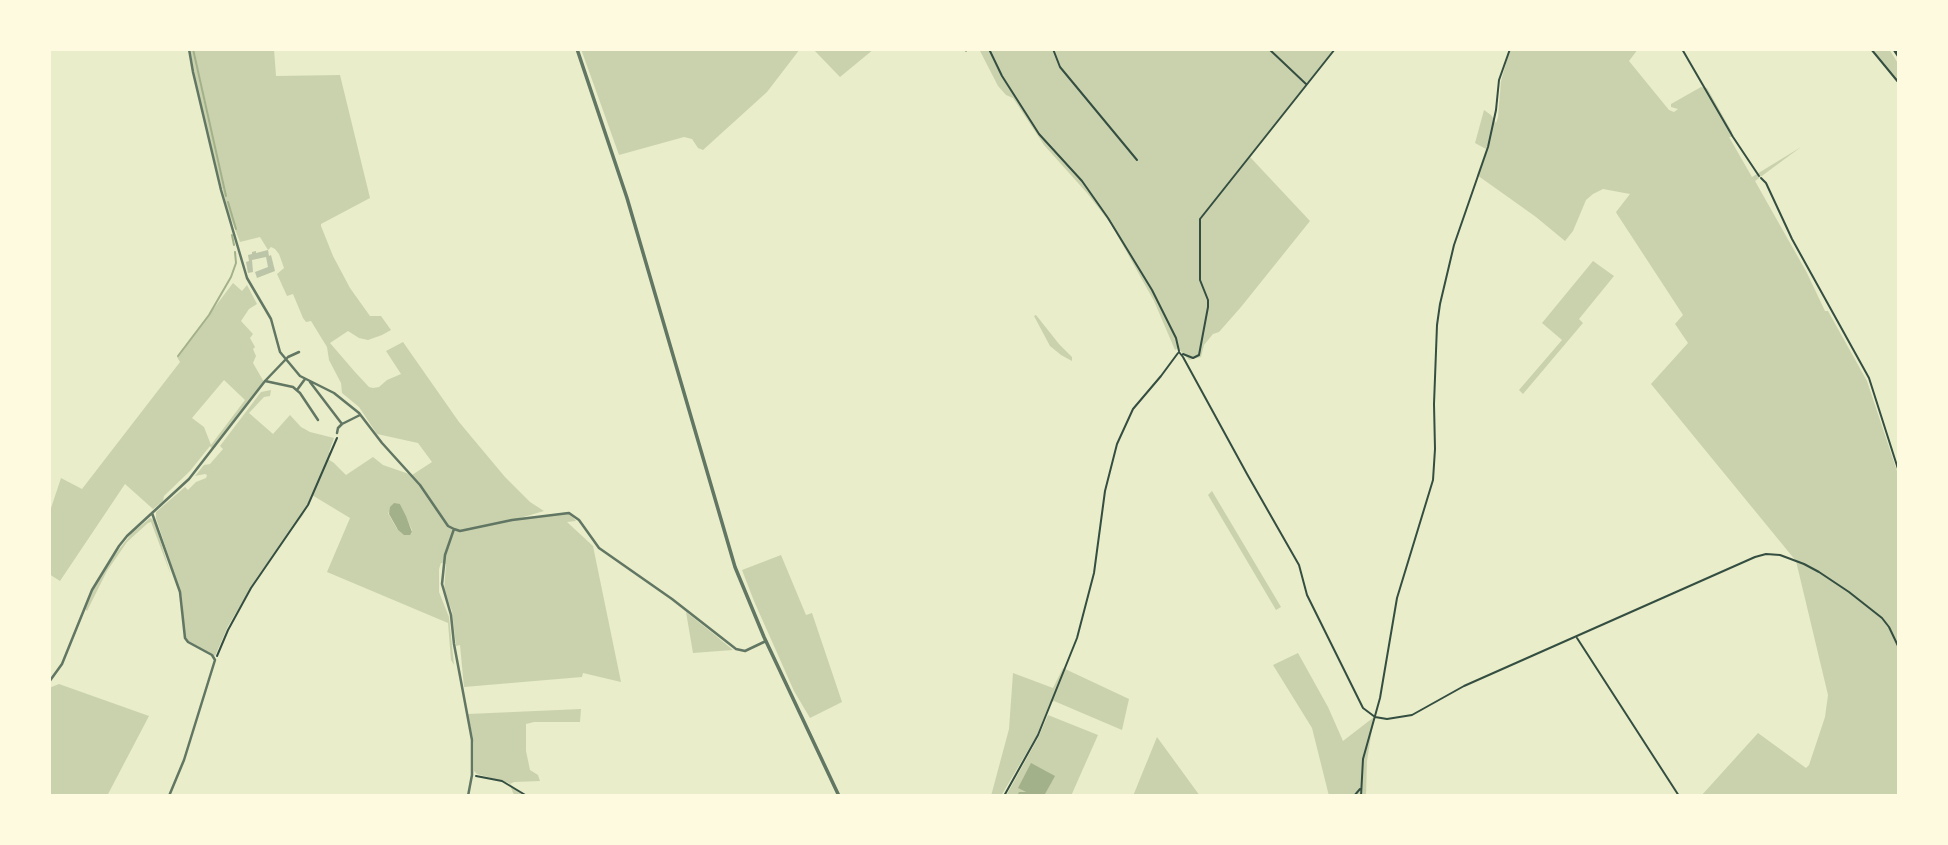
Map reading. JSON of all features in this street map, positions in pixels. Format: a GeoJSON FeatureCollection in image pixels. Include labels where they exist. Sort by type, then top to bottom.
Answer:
{"type":"FeatureCollection","features":[{"type":"Feature","properties":{"kind":"highway"},"geometry":{"type":"LineString","coordinates":[[1895,49],[1899,55]]}},
{"type":"Feature","properties":{"kind":"street"},"geometry":{"type":"LineString","coordinates":[[189,49],[215,167],[248,281],[271,321],[280,352],[300,376],[334,393],[360,415],[420,485],[448,526],[460,531],[512,520],[569,513],[579,520],[600,549],[681,605],[736,649],[745,651],[766,641]]}},
{"type":"Feature","properties":{"kind":"street"},"geometry":{"type":"LineString","coordinates":[[577,49],[627,198],[728,545],[749,603],[839,796]]}},
{"type":"Feature","properties":{"kind":"street"},"geometry":{"type":"LineString","coordinates":[[49,682],[62,664],[83,610],[105,568],[127,536],[196,471],[265,381],[286,359],[299,352]]}},
{"type":"Feature","properties":{"kind":"street"},"geometry":{"type":"LineString","coordinates":[[297,390],[307,379]]}},
{"type":"Feature","properties":{"kind":"street"},"geometry":{"type":"LineString","coordinates":[[307,379],[342,424]]}},
{"type":"Feature","properties":{"kind":"street"},"geometry":{"type":"LineString","coordinates":[[265,381],[290,385],[297,390],[318,419]]}},
{"type":"Feature","properties":{"kind":"street"},"geometry":{"type":"LineString","coordinates":[[337,433],[342,424],[360,415]]}},
{"type":"Feature","properties":{"kind":"street"},"geometry":{"type":"LineString","coordinates":[[152,513],[180,592],[185,638],[212,655],[215,660],[184,760],[169,796]]}},
{"type":"Feature","properties":{"kind":"street"},"geometry":{"type":"LineString","coordinates":[[454,529],[445,555],[442,584],[450,610],[454,649],[472,740],[472,775],[468,796]]}},
{"type":"Feature","properties":{"kind":"path"},"geometry":{"type":"LineString","coordinates":[[989,49],[1002,76],[1039,134],[1087,188],[1114,226],[1152,290],[1176,338],[1179,352],[1299,565],[1307,595],[1364,710],[1376,717],[1387,719],[1412,715],[1464,686],[1755,557],[1770,554],[1786,557],[1819,572],[1859,600],[1882,618],[1899,648]]}},
{"type":"Feature","properties":{"kind":"path"},"geometry":{"type":"LineString","coordinates":[[1053,49],[1060,67],[1137,160]]}},
{"type":"Feature","properties":{"kind":"path"},"geometry":{"type":"LineString","coordinates":[[1269,49],[1307,85]]}},
{"type":"Feature","properties":{"kind":"path"},"geometry":{"type":"LineString","coordinates":[[1179,352],[1192,358],[1199,355],[1209,307],[1200,280],[1200,219],[1335,49]]}},
{"type":"Feature","properties":{"kind":"path"},"geometry":{"type":"LineString","coordinates":[[1361,796],[1363,759],[1376,717],[1397,598],[1434,474],[1434,404],[1440,304],[1454,245],[1488,147],[1497,106],[1499,80],[1510,49]]}},
{"type":"Feature","properties":{"kind":"path"},"geometry":{"type":"LineString","coordinates":[[1682,49],[1734,139],[1766,183],[1792,239],[1868,378],[1899,472]]}},
{"type":"Feature","properties":{"kind":"path"},"geometry":{"type":"LineString","coordinates":[[1871,49],[1899,83]]}},
{"type":"Feature","properties":{"kind":"path"},"geometry":{"type":"LineString","coordinates":[[1004,796],[1038,735],[1077,638],[1092,583],[1107,482],[1120,436],[1133,409],[1179,352]]}},
{"type":"Feature","properties":{"kind":"path"},"geometry":{"type":"LineString","coordinates":[[215,660],[259,576],[306,510],[336,443],[337,433]]}},
{"type":"Feature","properties":{"kind":"path"},"geometry":{"type":"LineString","coordinates":[[1576,637],[1679,796]]}},
{"type":"Feature","properties":{"kind":"path"},"geometry":{"type":"LineString","coordinates":[[472,775],[498,780],[527,796]]}},
{"type":"Feature","properties":{"kind":"path"},"geometry":{"type":"LineString","coordinates":[[1354,796],[1361,789]]}},
{"type":"Feature","properties":{"kind":"shaded area"},"geometry":{"type":"Polygon","coordinates":[[[190,49],[274,49],[276,76],[340,75],[370,198],[321,226],[350,288],[370,316],[381,316],[391,330],[368,340],[348,331],[330,343],[369,387],[373,388],[401,374],[386,351],[403,342],[459,422],[505,477],[530,502],[544,511],[510,521],[568,512],[576,521],[567,522],[593,546],[621,682],[583,673],[582,677],[464,687],[460,645],[456,646],[452,611],[444,591],[446,564],[441,563],[439,569],[439,592],[449,617],[454,665],[451,660],[448,623],[327,572],[350,518],[312,495],[303,515],[258,576],[228,626],[215,656],[188,642],[184,633],[182,597],[156,512],[185,487],[188,490],[196,482],[206,478],[205,474],[195,476],[223,449],[220,446],[261,392],[271,390],[270,396],[264,397],[249,413],[273,434],[290,415],[310,432],[334,438],[328,459],[346,475],[373,457],[383,465],[412,475],[432,462],[418,443],[377,434],[359,407],[342,393],[341,383],[329,360],[327,347],[311,321],[306,322],[303,318],[293,294],[287,296],[277,274],[284,268],[279,254],[271,247],[268,250],[260,237],[240,242],[228,211],[190,49]],[[400,504],[388,513],[402,533],[408,535],[412,530],[400,504]]]}},
{"type":"Feature","properties":{"kind":"shaded area"},"geometry":{"type":"Polygon","coordinates":[[[581,49],[800,49],[767,92],[703,150],[698,148],[692,139],[684,137],[619,155],[581,49]]]}},
{"type":"Feature","properties":{"kind":"shaded area"},"geometry":{"type":"Polygon","coordinates":[[[813,49],[874,49],[840,77],[813,49]]]}},
{"type":"Feature","properties":{"kind":"shaded area"},"geometry":{"type":"Polygon","coordinates":[[[979,49],[1335,49],[1250,157],[1310,221],[1241,307],[1204,345],[1201,357],[1189,360],[1178,348],[1175,350],[1154,301],[1111,224],[1044,145],[1013,98],[998,86],[979,49]]]}},
{"type":"Feature","properties":{"kind":"shaded area"},"geometry":{"type":"Polygon","coordinates":[[[1510,49],[1638,49],[1629,61],[1669,110],[1674,112],[1678,109],[1671,107],[1671,104],[1701,87],[1707,88],[1732,132],[1732,137],[1729,137],[1752,177],[1801,147],[1755,181],[1807,273],[1825,311],[1828,311],[1867,381],[1899,477],[1899,796],[1701,796],[1758,733],[1806,768],[1809,765],[1825,717],[1828,695],[1796,561],[1651,384],[1688,343],[1675,324],[1683,315],[1616,212],[1630,194],[1603,189],[1593,194],[1586,200],[1573,231],[1565,241],[1477,175],[1486,149],[1475,143],[1484,110],[1496,123],[1501,81],[1510,49]]]}},
{"type":"Feature","properties":{"kind":"shaded area"},"geometry":{"type":"Polygon","coordinates":[[[1871,49],[1889,49],[1899,65],[1899,85],[1871,49]]]}},
{"type":"Feature","properties":{"kind":"shaded area"},"geometry":{"type":"Polygon","coordinates":[[[1593,261],[1614,276],[1579,319],[1583,323],[1523,394],[1519,390],[1562,340],[1542,323],[1593,261]]]}},
{"type":"Feature","properties":{"kind":"shaded area"},"geometry":{"type":"Polygon","coordinates":[[[233,283],[242,291],[247,285],[257,304],[249,309],[241,321],[253,334],[250,338],[256,356],[253,363],[264,382],[212,449],[210,446],[153,509],[125,484],[60,581],[49,574],[49,514],[61,478],[82,489],[180,362],[177,357],[233,283]],[[224,380],[192,418],[204,427],[211,445],[245,400],[224,380]]]}},
{"type":"Feature","properties":{"kind":"shaded area"},"geometry":{"type":"Polygon","coordinates":[[[1036,315],[1072,357],[1072,361],[1050,346],[1034,316],[1036,315]]]}},
{"type":"Feature","properties":{"kind":"shaded area"},"geometry":{"type":"Polygon","coordinates":[[[1212,491],[1281,607],[1276,610],[1208,495],[1212,491]]]}},
{"type":"Feature","properties":{"kind":"shaded area"},"geometry":{"type":"Polygon","coordinates":[[[394,503],[400,504],[406,516],[412,532],[410,535],[404,535],[398,530],[389,514],[394,503]]]}},
{"type":"Feature","properties":{"kind":"shaded area"},"geometry":{"type":"Polygon","coordinates":[[[150,518],[154,520],[171,575],[151,522],[148,523],[127,542],[107,571],[87,611],[85,609],[96,583],[113,557],[132,533],[150,518]]]}},
{"type":"Feature","properties":{"kind":"shaded area"},"geometry":{"type":"Polygon","coordinates":[[[781,555],[806,615],[812,613],[842,702],[810,718],[794,691],[742,570],[781,555]]]}},
{"type":"Feature","properties":{"kind":"shaded area"},"geometry":{"type":"Polygon","coordinates":[[[686,612],[715,635],[733,650],[693,653],[686,612]]]}},
{"type":"Feature","properties":{"kind":"shaded area"},"geometry":{"type":"Polygon","coordinates":[[[1298,653],[1328,707],[1343,741],[1374,717],[1367,761],[1366,796],[1329,796],[1312,728],[1273,665],[1298,653]]]}},
{"type":"Feature","properties":{"kind":"shaded area"},"geometry":{"type":"Polygon","coordinates":[[[1063,668],[1129,699],[1122,730],[1054,701],[1050,703],[1037,735],[1001,796],[991,796],[1009,729],[1013,673],[1053,688],[1063,668]]]}},
{"type":"Feature","properties":{"kind":"shaded area"},"geometry":{"type":"Polygon","coordinates":[[[59,684],[149,716],[107,796],[49,796],[49,688],[59,684]]]}},
{"type":"Feature","properties":{"kind":"shaded area"},"geometry":{"type":"Polygon","coordinates":[[[581,709],[580,722],[526,724],[526,751],[530,770],[538,775],[540,781],[510,784],[525,796],[514,795],[509,783],[474,771],[474,743],[468,714],[581,709]]]}},
{"type":"Feature","properties":{"kind":"shaded area"},"geometry":{"type":"Polygon","coordinates":[[[1048,715],[1098,735],[1071,796],[1044,796],[1054,776],[1019,788],[1034,796],[1027,793],[1006,796],[1038,738],[1048,715]]]}},
{"type":"Feature","properties":{"kind":"shaded area"},"geometry":{"type":"Polygon","coordinates":[[[1157,737],[1200,796],[1133,796],[1157,737]]]}},
{"type":"Feature","properties":{"kind":"shaded area"},"geometry":{"type":"Polygon","coordinates":[[[1031,763],[1055,776],[1044,796],[1017,796],[1019,792],[1026,792],[1018,788],[1031,763]]]}},
{"type":"Feature","properties":{"kind":"building"},"geometry":{"type":"Polygon","coordinates":[[[268,250],[275,271],[257,278],[255,272],[268,267],[266,257],[252,260],[253,272],[248,273],[248,255],[268,250]]]}},
{"type":"Feature","properties":{"kind":"waterway"},"geometry":{"type":"LineString","coordinates":[[193,49],[226,196]]}},
{"type":"Feature","properties":{"kind":"waterway"},"geometry":{"type":"LineString","coordinates":[[228,202],[236,229]]}},
{"type":"Feature","properties":{"kind":"waterway"},"geometry":{"type":"LineString","coordinates":[[232,235],[234,245]]}},
{"type":"Feature","properties":{"kind":"waterway"},"geometry":{"type":"LineString","coordinates":[[178,356],[209,315],[231,277],[236,263],[235,252]]}}]}
